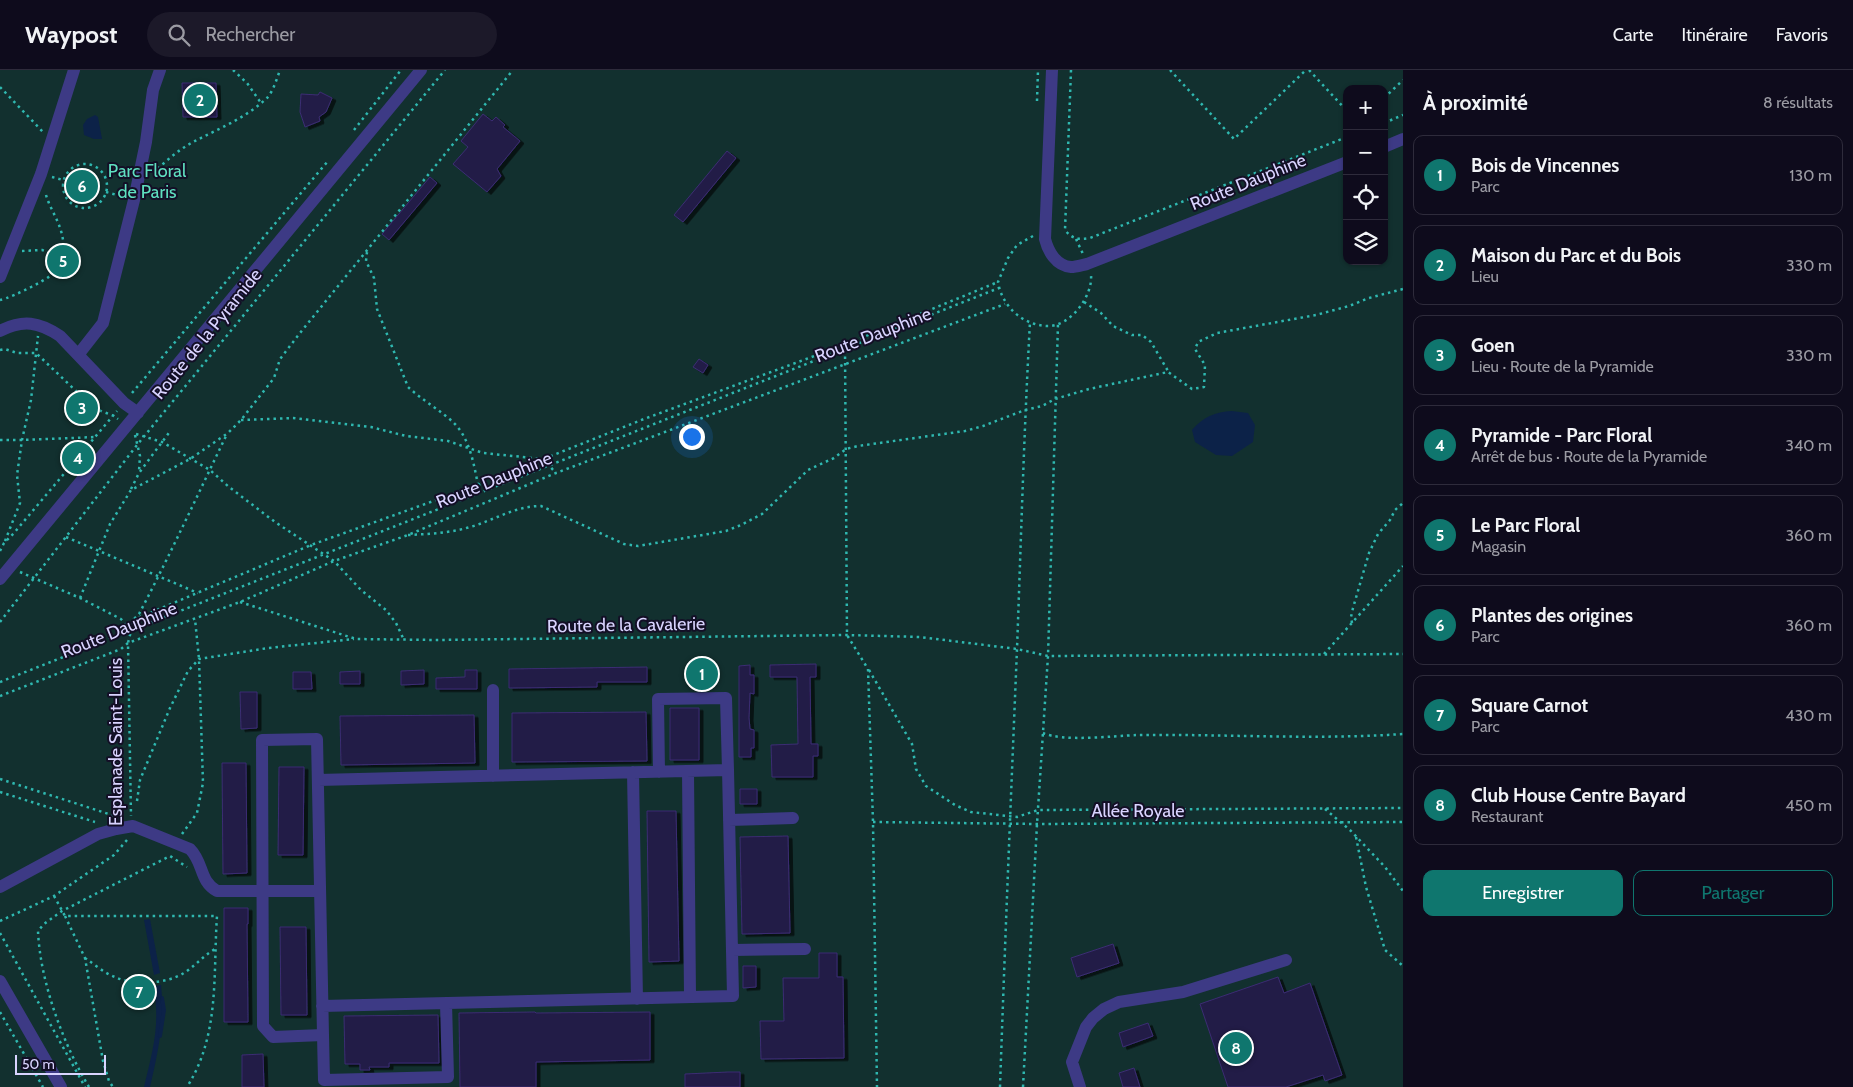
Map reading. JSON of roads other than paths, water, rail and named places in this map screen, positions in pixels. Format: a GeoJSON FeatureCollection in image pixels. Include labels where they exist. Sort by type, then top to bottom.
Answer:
{"type":"FeatureCollection","features":[{"type":"Feature","properties":{"kind":"street"},"geometry":{"type":"LineString","coordinates":[[0,277],[40,174],[74,70]]}},
{"type":"Feature","properties":{"kind":"street"},"geometry":{"type":"LineString","coordinates":[[78,355],[103,323],[137,187],[146,142],[153,90],[160,70]]}},
{"type":"Feature","properties":{"kind":"street","name":"Route de la Pyramide"},"geometry":{"type":"LineString","coordinates":[[0,579],[131,430],[138,413],[420,70]]}},
{"type":"Feature","properties":{"kind":"street","name":"Route Dauphine"},"geometry":{"type":"LineString","coordinates":[[1052,70],[1045,229],[1047,247],[1056,259],[1062,264],[1071,267],[1087,264],[1106,257],[1343,164]]}},
{"type":"Feature","properties":{"kind":"street"},"geometry":{"type":"LineString","coordinates":[[1388,145],[1403,139]]}},
{"type":"Feature","properties":{"kind":"street"},"geometry":{"type":"LineString","coordinates":[[0,331],[18,324],[40,325],[60,336],[124,403],[138,413]]}},
{"type":"Feature","properties":{"kind":"street"},"geometry":{"type":"LineString","coordinates":[[492,690],[493,776]]}},
{"type":"Feature","properties":{"kind":"street"},"geometry":{"type":"LineString","coordinates":[[322,1006],[733,996],[726,698],[658,699],[659,772]]}},
{"type":"Feature","properties":{"kind":"street"},"geometry":{"type":"LineString","coordinates":[[323,1036],[273,1037],[263,1026],[262,740],[317,739],[324,1080],[329,1084],[448,1077],[446,1003]]}},
{"type":"Feature","properties":{"kind":"street"},"geometry":{"type":"LineString","coordinates":[[318,780],[728,770]]}},
{"type":"Feature","properties":{"kind":"street"},"geometry":{"type":"LineString","coordinates":[[688,771],[690,997]]}},
{"type":"Feature","properties":{"kind":"street"},"geometry":{"type":"LineString","coordinates":[[633,772],[637,999]]}},
{"type":"Feature","properties":{"kind":"street"},"geometry":{"type":"LineString","coordinates":[[729,820],[793,818]]}},
{"type":"Feature","properties":{"kind":"street"},"geometry":{"type":"LineString","coordinates":[[0,887],[98,834],[132,820],[190,850],[196,855],[204,879],[209,887],[217,891],[320,891]]}},
{"type":"Feature","properties":{"kind":"street"},"geometry":{"type":"LineString","coordinates":[[732,950],[805,949]]}},
{"type":"Feature","properties":{"kind":"street"},"geometry":{"type":"LineString","coordinates":[[1080,1087],[1072,1062],[1086,1028],[1104,1008],[1119,1002],[1183,992],[1286,960]]}},
{"type":"Feature","properties":{"kind":"street"},"geometry":{"type":"LineString","coordinates":[[0,982],[61,1087]]}},
{"type":"Feature","properties":{"kind":"water"},"geometry":{"type":"Polygon","coordinates":[[[95,115],[98,117],[102,139],[94,139],[84,135],[83,125],[87,119],[95,115]]]}},
{"type":"Feature","properties":{"kind":"water"},"geometry":{"type":"Polygon","coordinates":[[[1232,411],[1248,413],[1255,425],[1253,442],[1232,456],[1216,455],[1195,442],[1192,430],[1200,422],[1215,414],[1232,411]]]}},
{"type":"Feature","properties":{"kind":"water"},"geometry":{"type":"Polygon","coordinates":[[[150,919],[160,973],[154,975],[144,920],[150,919]]]}},
{"type":"Feature","properties":{"kind":"water"},"geometry":{"type":"Polygon","coordinates":[[[161,985],[162,1011],[158,1049],[150,1087],[144,1087],[156,1026],[154,988],[161,985]]]}},
{"type":"Feature","properties":{"kind":"waterway"},"geometry":{"type":"LineString","coordinates":[[160,1036],[164,1010],[162,998]]}},
{"type":"Feature","properties":{"kind":"place","name":"Maison du Parc et du Bois"},"geometry":{"type":"Point","coordinates":[200,100]}},
{"type":"Feature","properties":{"kind":"place","name":"Plantes des origines"},"geometry":{"type":"Point","coordinates":[82,186]}},
{"type":"Feature","properties":{"kind":"place","name":"Le Parc Floral"},"geometry":{"type":"Point","coordinates":[63,261]}},
{"type":"Feature","properties":{"kind":"place","name":"Goen"},"geometry":{"type":"Point","coordinates":[82,408]}},
{"type":"Feature","properties":{"kind":"place","name":"Pyramide - Parc Floral"},"geometry":{"type":"Point","coordinates":[78,458]}},
{"type":"Feature","properties":{"kind":"place","name":"Bois de Vincennes"},"geometry":{"type":"Point","coordinates":[702,674]}},
{"type":"Feature","properties":{"kind":"place","name":"Square Carnot"},"geometry":{"type":"Point","coordinates":[139,992]}},
{"type":"Feature","properties":{"kind":"place","name":"Club House Centre Bayard"},"geometry":{"type":"Point","coordinates":[1236,1048]}},
{"type":"Feature","properties":{"kind":"park label","name":"Parc Floral de Paris"},"geometry":{"type":"Point","coordinates":[147,181]}}]}
